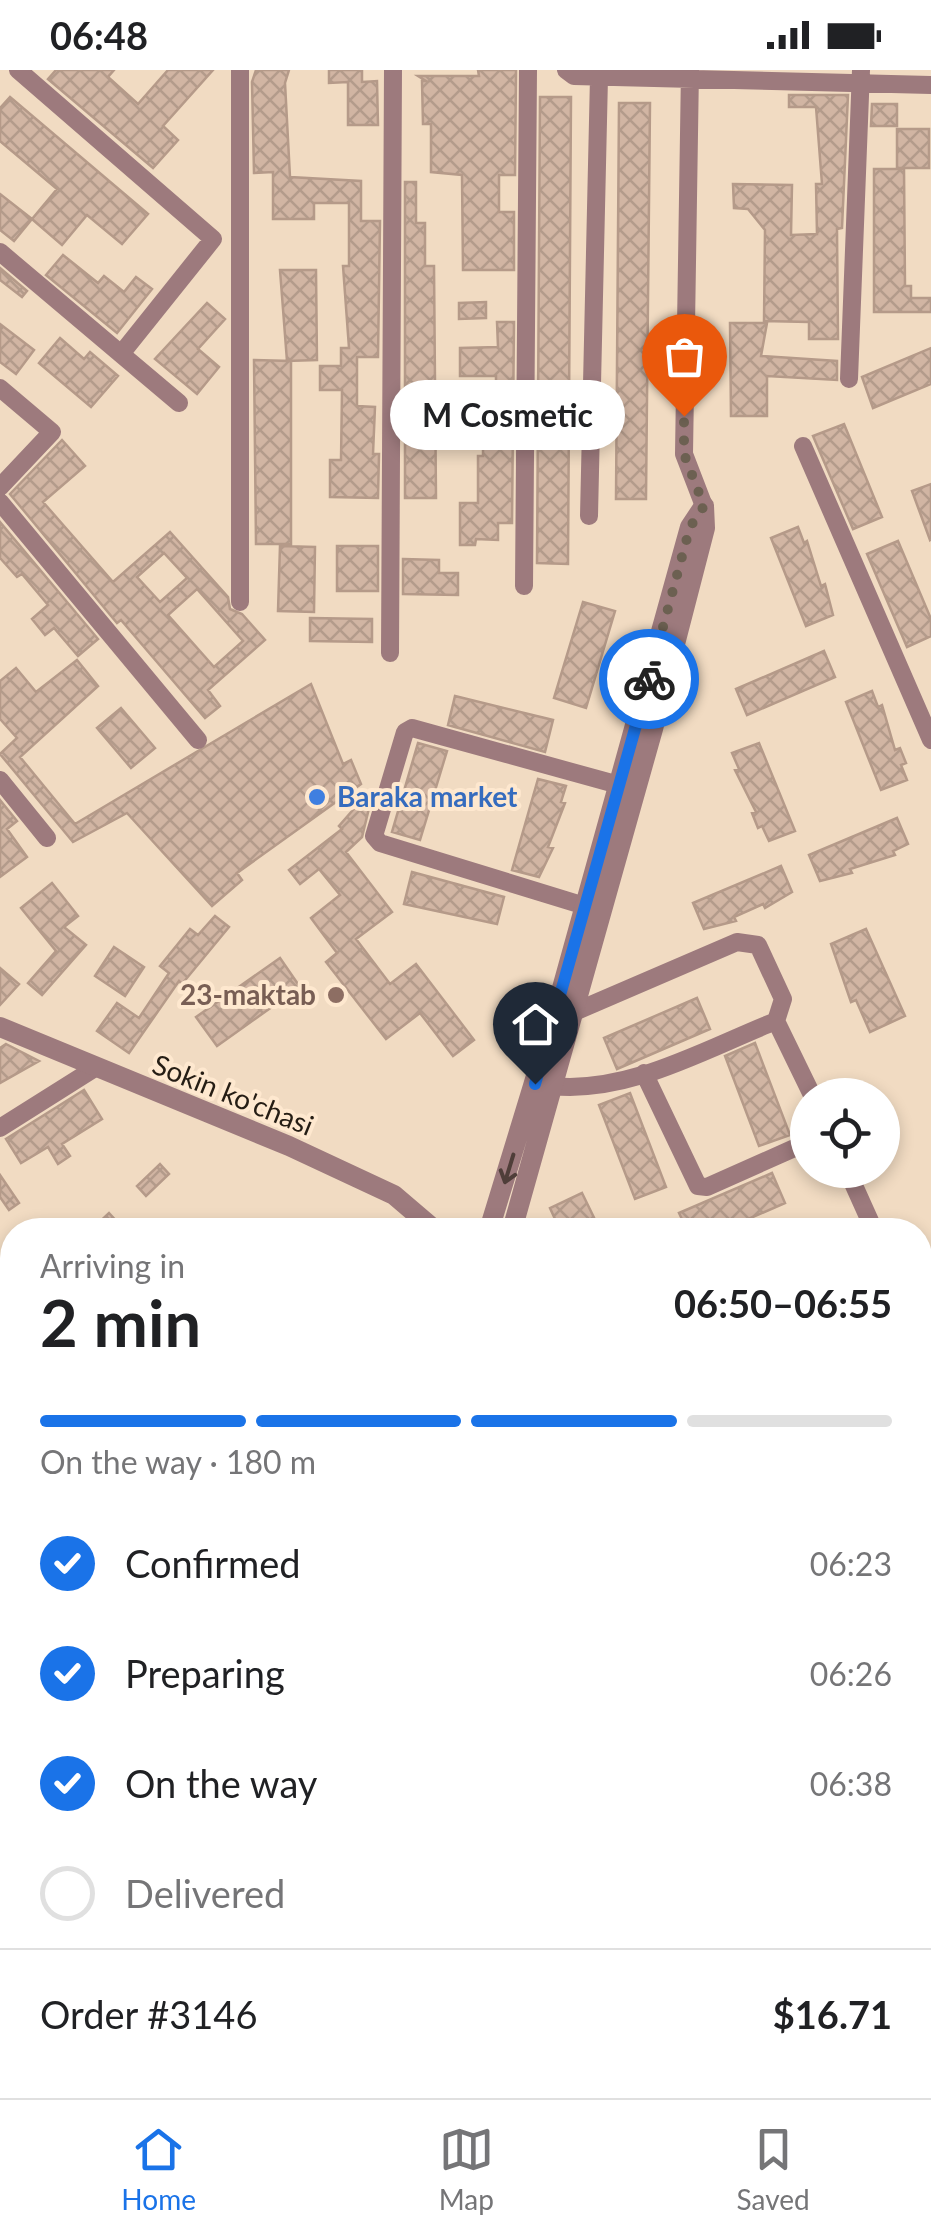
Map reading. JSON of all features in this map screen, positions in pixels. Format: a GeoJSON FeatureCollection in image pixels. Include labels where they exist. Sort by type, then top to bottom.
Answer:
{"type":"FeatureCollection","features":[{"type":"Feature","properties":{"kind":"street"},"geometry":{"type":"LineString","coordinates":[[18,70],[213,240],[121,354]]}},
{"type":"Feature","properties":{"kind":"street"},"geometry":{"type":"LineString","coordinates":[[240,70],[240,602]]}},
{"type":"Feature","properties":{"kind":"street"},"geometry":{"type":"LineString","coordinates":[[390,652],[394,70]]}},
{"type":"Feature","properties":{"kind":"street"},"geometry":{"type":"LineString","coordinates":[[524,586],[528,70]]}},
{"type":"Feature","properties":{"kind":"street"},"geometry":{"type":"LineString","coordinates":[[566,70],[574,76],[859,77],[931,85]]}},
{"type":"Feature","properties":{"kind":"street"},"geometry":{"type":"LineString","coordinates":[[515,1218],[663,694],[705,528],[704,506],[684,454],[690,75]]}},
{"type":"Feature","properties":{"kind":"street"},"geometry":{"type":"LineString","coordinates":[[589,516],[599,77]]}},
{"type":"Feature","properties":{"kind":"street"},"geometry":{"type":"LineString","coordinates":[[850,379],[859,77]]}},
{"type":"Feature","properties":{"kind":"street"},"geometry":{"type":"LineString","coordinates":[[0,252],[179,403]]}},
{"type":"Feature","properties":{"kind":"street"},"geometry":{"type":"LineString","coordinates":[[0,388],[52,432],[0,487]]}},
{"type":"Feature","properties":{"kind":"street"},"geometry":{"type":"LineString","coordinates":[[802,446],[924,701],[931,740]]}},
{"type":"Feature","properties":{"kind":"street"},"geometry":{"type":"LineString","coordinates":[[0,502],[198,740]]}},
{"type":"Feature","properties":{"kind":"street"},"geometry":{"type":"LineString","coordinates":[[493,1218],[585,906],[690,527],[704,506]]}},
{"type":"Feature","properties":{"kind":"street"},"geometry":{"type":"LineString","coordinates":[[585,906],[380,843],[374,836],[405,732],[412,728],[619,785]]}},
{"type":"Feature","properties":{"kind":"street"},"geometry":{"type":"LineString","coordinates":[[0,780],[47,838]]}},
{"type":"Feature","properties":{"kind":"street"},"geometry":{"type":"LineString","coordinates":[[572,1012],[737,942],[749,941],[758,946],[783,1000],[776,1021],[804,1078]]}},
{"type":"Feature","properties":{"kind":"street"},"geometry":{"type":"LineString","coordinates":[[552,1086],[587,1090],[644,1073],[776,1021]]}},
{"type":"Feature","properties":{"kind":"street","name":"Sokin ko'chasi"},"geometry":{"type":"LineString","coordinates":[[0,1027],[289,1146],[394,1195],[421,1218]]}},
{"type":"Feature","properties":{"kind":"street"},"geometry":{"type":"LineString","coordinates":[[0,1128],[95,1068]]}},
{"type":"Feature","properties":{"kind":"street"},"geometry":{"type":"LineString","coordinates":[[644,1073],[698,1186],[708,1187],[790,1150]]}},
{"type":"Feature","properties":{"kind":"street"},"geometry":{"type":"LineString","coordinates":[[854,1188],[868,1218]]}},
{"type":"Feature","properties":{"kind":"building"},"geometry":{"type":"Polygon","coordinates":[[[56,70],[114,70],[108,77],[138,104],[168,70],[213,70],[163,126],[178,140],[153,168],[48,79],[56,70]]]}},
{"type":"Feature","properties":{"kind":"building"},"geometry":{"type":"Polygon","coordinates":[[[256,70],[289,70],[285,83],[290,177],[361,181],[361,221],[380,221],[378,357],[357,357],[357,406],[375,407],[373,454],[379,454],[378,498],[330,497],[330,460],[341,460],[342,390],[320,390],[320,366],[341,366],[341,348],[349,348],[343,266],[349,266],[349,203],[314,203],[314,219],[273,219],[273,172],[254,173],[252,82],[256,70]]]}},
{"type":"Feature","properties":{"kind":"building"},"geometry":{"type":"Polygon","coordinates":[[[329,70],[362,70],[362,82],[377,81],[378,125],[348,125],[348,82],[329,83],[329,70]]]}},
{"type":"Feature","properties":{"kind":"building"},"geometry":{"type":"Polygon","coordinates":[[[478,70],[516,70],[515,175],[499,175],[499,212],[514,212],[514,270],[463,270],[462,175],[431,172],[431,124],[423,124],[422,81],[426,81],[418,76],[479,76],[478,70]]]}},
{"type":"Feature","properties":{"kind":"building"},"geometry":{"type":"Polygon","coordinates":[[[789,95],[848,95],[842,228],[837,229],[838,339],[809,339],[809,322],[764,321],[765,230],[748,209],[734,208],[733,184],[792,185],[791,235],[817,234],[816,184],[822,184],[816,107],[789,107],[789,95]]]}},
{"type":"Feature","properties":{"kind":"building"},"geometry":{"type":"Polygon","coordinates":[[[10,97],[148,214],[122,244],[87,215],[62,245],[32,219],[57,189],[0,141],[0,108],[10,97]]]}},
{"type":"Feature","properties":{"kind":"building"},"geometry":{"type":"Polygon","coordinates":[[[540,97],[571,97],[568,564],[537,563],[540,97]]]}},
{"type":"Feature","properties":{"kind":"building"},"geometry":{"type":"Polygon","coordinates":[[[619,103],[650,103],[646,499],[616,499],[619,103]]]}},
{"type":"Feature","properties":{"kind":"building"},"geometry":{"type":"Polygon","coordinates":[[[872,104],[897,104],[897,126],[871,126],[872,104]]]}},
{"type":"Feature","properties":{"kind":"building"},"geometry":{"type":"Polygon","coordinates":[[[897,129],[929,129],[929,168],[897,168],[897,129]]]}},
{"type":"Feature","properties":{"kind":"building"},"geometry":{"type":"Polygon","coordinates":[[[874,169],[904,169],[905,286],[911,286],[911,298],[931,298],[931,312],[874,312],[874,169]]]}},
{"type":"Feature","properties":{"kind":"building"},"geometry":{"type":"Polygon","coordinates":[[[405,182],[416,182],[416,223],[425,223],[425,266],[434,266],[436,498],[405,498],[405,182]]]}},
{"type":"Feature","properties":{"kind":"building"},"geometry":{"type":"Polygon","coordinates":[[[0,194],[32,219],[14,241],[0,230],[0,194]]]}},
{"type":"Feature","properties":{"kind":"building"},"geometry":{"type":"Polygon","coordinates":[[[63,255],[98,283],[104,276],[124,292],[136,277],[152,289],[117,333],[46,275],[63,255]]]}},
{"type":"Feature","properties":{"kind":"building"},"geometry":{"type":"Polygon","coordinates":[[[0,268],[27,291],[22,297],[0,280],[0,268]]]}},
{"type":"Feature","properties":{"kind":"building"},"geometry":{"type":"Polygon","coordinates":[[[280,270],[316,270],[317,360],[287,361],[280,270]]]}},
{"type":"Feature","properties":{"kind":"building"},"geometry":{"type":"Polygon","coordinates":[[[486,302],[486,318],[459,319],[459,303],[486,302]]]}},
{"type":"Feature","properties":{"kind":"building"},"geometry":{"type":"Polygon","coordinates":[[[207,303],[225,319],[198,349],[219,367],[197,394],[155,359],[207,303]]]}},
{"type":"Feature","properties":{"kind":"building"},"geometry":{"type":"Polygon","coordinates":[[[497,322],[514,322],[512,523],[498,523],[498,540],[476,539],[475,545],[460,545],[460,503],[478,503],[478,456],[483,456],[483,439],[496,439],[496,376],[460,376],[460,348],[498,347],[497,322]]]}},
{"type":"Feature","properties":{"kind":"building"},"geometry":{"type":"Polygon","coordinates":[[[730,323],[767,323],[761,356],[837,361],[837,380],[767,376],[767,416],[731,416],[730,323]]]}},
{"type":"Feature","properties":{"kind":"building"},"geometry":{"type":"Polygon","coordinates":[[[0,324],[34,350],[16,374],[0,362],[0,324]]]}},
{"type":"Feature","properties":{"kind":"building"},"geometry":{"type":"Polygon","coordinates":[[[60,338],[84,359],[90,352],[118,376],[91,407],[39,363],[60,338]]]}},
{"type":"Feature","properties":{"kind":"building"},"geometry":{"type":"Polygon","coordinates":[[[931,348],[931,384],[873,408],[862,377],[931,348]]]}},
{"type":"Feature","properties":{"kind":"building"},"geometry":{"type":"Polygon","coordinates":[[[254,360],[291,361],[291,544],[256,544],[254,360]]]}},
{"type":"Feature","properties":{"kind":"building"},"geometry":{"type":"Polygon","coordinates":[[[844,424],[882,517],[853,529],[813,436],[844,424]]]}},
{"type":"Feature","properties":{"kind":"building"},"geometry":{"type":"Polygon","coordinates":[[[62,440],[85,466],[43,502],[113,582],[170,532],[228,597],[230,609],[242,614],[265,640],[208,690],[220,706],[205,718],[121,620],[117,623],[10,494],[62,440]],[[164,553],[137,577],[160,602],[187,578],[164,553]],[[197,589],[168,615],[214,667],[243,641],[197,589]]]}},
{"type":"Feature","properties":{"kind":"building"},"geometry":{"type":"Polygon","coordinates":[[[931,484],[931,539],[930,540],[912,491],[931,484]]]}},
{"type":"Feature","properties":{"kind":"building"},"geometry":{"type":"Polygon","coordinates":[[[0,522],[98,639],[78,656],[54,628],[45,635],[32,619],[48,605],[22,574],[17,577],[0,558],[0,522]]]}},
{"type":"Feature","properties":{"kind":"building"},"geometry":{"type":"Polygon","coordinates":[[[798,527],[804,543],[807,541],[821,586],[825,584],[833,615],[806,626],[771,538],[798,527]]]}},
{"type":"Feature","properties":{"kind":"building"},"geometry":{"type":"Polygon","coordinates":[[[898,541],[931,619],[931,636],[907,647],[867,554],[898,541]]]}},
{"type":"Feature","properties":{"kind":"building"},"geometry":{"type":"Polygon","coordinates":[[[280,546],[315,547],[314,612],[278,611],[280,546]]]}},
{"type":"Feature","properties":{"kind":"building"},"geometry":{"type":"Polygon","coordinates":[[[337,546],[378,546],[378,591],[337,591],[337,546]]]}},
{"type":"Feature","properties":{"kind":"building"},"geometry":{"type":"Polygon","coordinates":[[[403,559],[439,560],[439,573],[458,573],[458,595],[403,594],[403,559]]]}},
{"type":"Feature","properties":{"kind":"building"},"geometry":{"type":"Polygon","coordinates":[[[583,602],[615,611],[586,708],[554,698],[583,602]]]}},
{"type":"Feature","properties":{"kind":"building"},"geometry":{"type":"Polygon","coordinates":[[[310,618],[372,619],[372,642],[310,641],[310,618]]]}},
{"type":"Feature","properties":{"kind":"building"},"geometry":{"type":"Polygon","coordinates":[[[824,651],[835,677],[747,715],[736,689],[824,651]]]}},
{"type":"Feature","properties":{"kind":"building"},"geometry":{"type":"Polygon","coordinates":[[[77,660],[98,686],[20,757],[75,824],[311,684],[343,764],[351,760],[361,784],[237,873],[242,880],[212,906],[127,813],[73,842],[0,754],[17,738],[0,719],[0,681],[16,668],[36,692],[77,660]]]}},
{"type":"Feature","properties":{"kind":"building"},"geometry":{"type":"Polygon","coordinates":[[[872,691],[878,707],[882,705],[895,750],[900,748],[906,763],[901,765],[907,780],[881,790],[846,702],[872,691]]]}},
{"type":"Feature","properties":{"kind":"building"},"geometry":{"type":"Polygon","coordinates":[[[455,696],[553,720],[545,752],[448,725],[455,696]]]}},
{"type":"Feature","properties":{"kind":"building"},"geometry":{"type":"Polygon","coordinates":[[[121,708],[155,748],[131,768],[97,728],[121,708]]]}},
{"type":"Feature","properties":{"kind":"building"},"geometry":{"type":"Polygon","coordinates":[[[418,743],[447,751],[420,840],[392,832],[418,743]]]}},
{"type":"Feature","properties":{"kind":"building"},"geometry":{"type":"Polygon","coordinates":[[[759,743],[795,831],[769,841],[762,826],[758,828],[752,813],[756,812],[735,770],[739,769],[732,753],[759,743]]]}},
{"type":"Feature","properties":{"kind":"building"},"geometry":{"type":"Polygon","coordinates":[[[538,779],[566,786],[561,802],[565,803],[548,847],[553,848],[539,877],[512,870],[538,779]]]}},
{"type":"Feature","properties":{"kind":"building"},"geometry":{"type":"Polygon","coordinates":[[[366,795],[370,804],[362,837],[346,852],[392,912],[356,939],[390,984],[416,964],[474,1040],[453,1056],[420,1013],[386,1039],[326,962],[337,953],[311,918],[340,895],[319,869],[300,884],[289,870],[342,829],[339,826],[366,795]]]}},
{"type":"Feature","properties":{"kind":"building"},"geometry":{"type":"Polygon","coordinates":[[[0,800],[17,821],[7,829],[27,857],[0,877],[0,800]]]}},
{"type":"Feature","properties":{"kind":"building"},"geometry":{"type":"Polygon","coordinates":[[[897,818],[908,844],[893,851],[895,855],[820,881],[809,855],[897,818]]]}},
{"type":"Feature","properties":{"kind":"building"},"geometry":{"type":"Polygon","coordinates":[[[781,866],[792,892],[765,908],[763,904],[734,917],[736,921],[704,929],[693,903],[781,866]]]}},
{"type":"Feature","properties":{"kind":"building"},"geometry":{"type":"Polygon","coordinates":[[[412,872],[504,897],[497,924],[404,904],[412,872]]]}},
{"type":"Feature","properties":{"kind":"building"},"geometry":{"type":"Polygon","coordinates":[[[52,883],[78,916],[64,927],[86,945],[42,995],[28,983],[56,951],[21,908],[52,883]]]}},
{"type":"Feature","properties":{"kind":"building"},"geometry":{"type":"Polygon","coordinates":[[[215,916],[229,927],[182,984],[179,981],[129,1053],[97,1031],[117,1003],[139,1018],[169,973],[160,966],[190,929],[198,935],[215,916]]]}},
{"type":"Feature","properties":{"kind":"building"},"geometry":{"type":"Polygon","coordinates":[[[866,929],[905,1016],[870,1032],[856,1000],[851,1002],[831,944],[866,929]]]}},
{"type":"Feature","properties":{"kind":"building"},"geometry":{"type":"Polygon","coordinates":[[[114,947],[144,967],[125,996],[95,976],[114,947]]]}},
{"type":"Feature","properties":{"kind":"building"},"geometry":{"type":"Polygon","coordinates":[[[280,958],[300,987],[217,1046],[196,1017],[280,958]]]}},
{"type":"Feature","properties":{"kind":"building"},"geometry":{"type":"Polygon","coordinates":[[[0,968],[19,984],[0,1005],[0,968]]]}},
{"type":"Feature","properties":{"kind":"building"},"geometry":{"type":"Polygon","coordinates":[[[697,998],[710,1029],[617,1069],[604,1038],[697,998]]]}},
{"type":"Feature","properties":{"kind":"building"},"geometry":{"type":"Polygon","coordinates":[[[755,1043],[790,1135],[759,1146],[725,1056],[755,1043]]]}},
{"type":"Feature","properties":{"kind":"building"},"geometry":{"type":"Polygon","coordinates":[[[6,1044],[39,1061],[0,1083],[0,1048],[6,1044]]]}},
{"type":"Feature","properties":{"kind":"building"},"geometry":{"type":"Polygon","coordinates":[[[84,1090],[102,1119],[62,1144],[70,1156],[58,1164],[48,1147],[21,1163],[6,1139],[84,1090]]]}},
{"type":"Feature","properties":{"kind":"building"},"geometry":{"type":"Polygon","coordinates":[[[630,1093],[666,1187],[635,1199],[599,1105],[630,1093]]]}},
{"type":"Feature","properties":{"kind":"building"},"geometry":{"type":"Polygon","coordinates":[[[160,1164],[169,1174],[146,1196],[137,1186],[160,1164]]]}},
{"type":"Feature","properties":{"kind":"building"},"geometry":{"type":"Polygon","coordinates":[[[772,1173],[785,1203],[751,1218],[681,1218],[679,1213],[772,1173]]]}},
{"type":"Feature","properties":{"kind":"building"},"geometry":{"type":"Polygon","coordinates":[[[0,1175],[19,1203],[9,1210],[0,1197],[0,1175]]]}},
{"type":"Feature","properties":{"kind":"building"},"geometry":{"type":"Polygon","coordinates":[[[582,1193],[594,1218],[555,1218],[550,1208],[582,1193]]]}},
{"type":"Feature","properties":{"kind":"way so far"},"geometry":{"type":"LineString","coordinates":[[649,679],[690,527],[704,506],[684,454],[684,416]]}},
{"type":"Feature","properties":{"kind":"place","name":"M Cosmetic"},"geometry":{"type":"Point","coordinates":[684,416]}},
{"type":"Feature","properties":{"kind":"place","name":"Baraka market"},"geometry":{"type":"Point","coordinates":[317,797]}},
{"type":"Feature","properties":{"kind":"place","name":"23-maktab"},"geometry":{"type":"Point","coordinates":[336,995]}},
{"type":"Feature","properties":{"kind":"route"},"geometry":{"type":"LineString","coordinates":[[535,1084],[649,679]]}}]}
